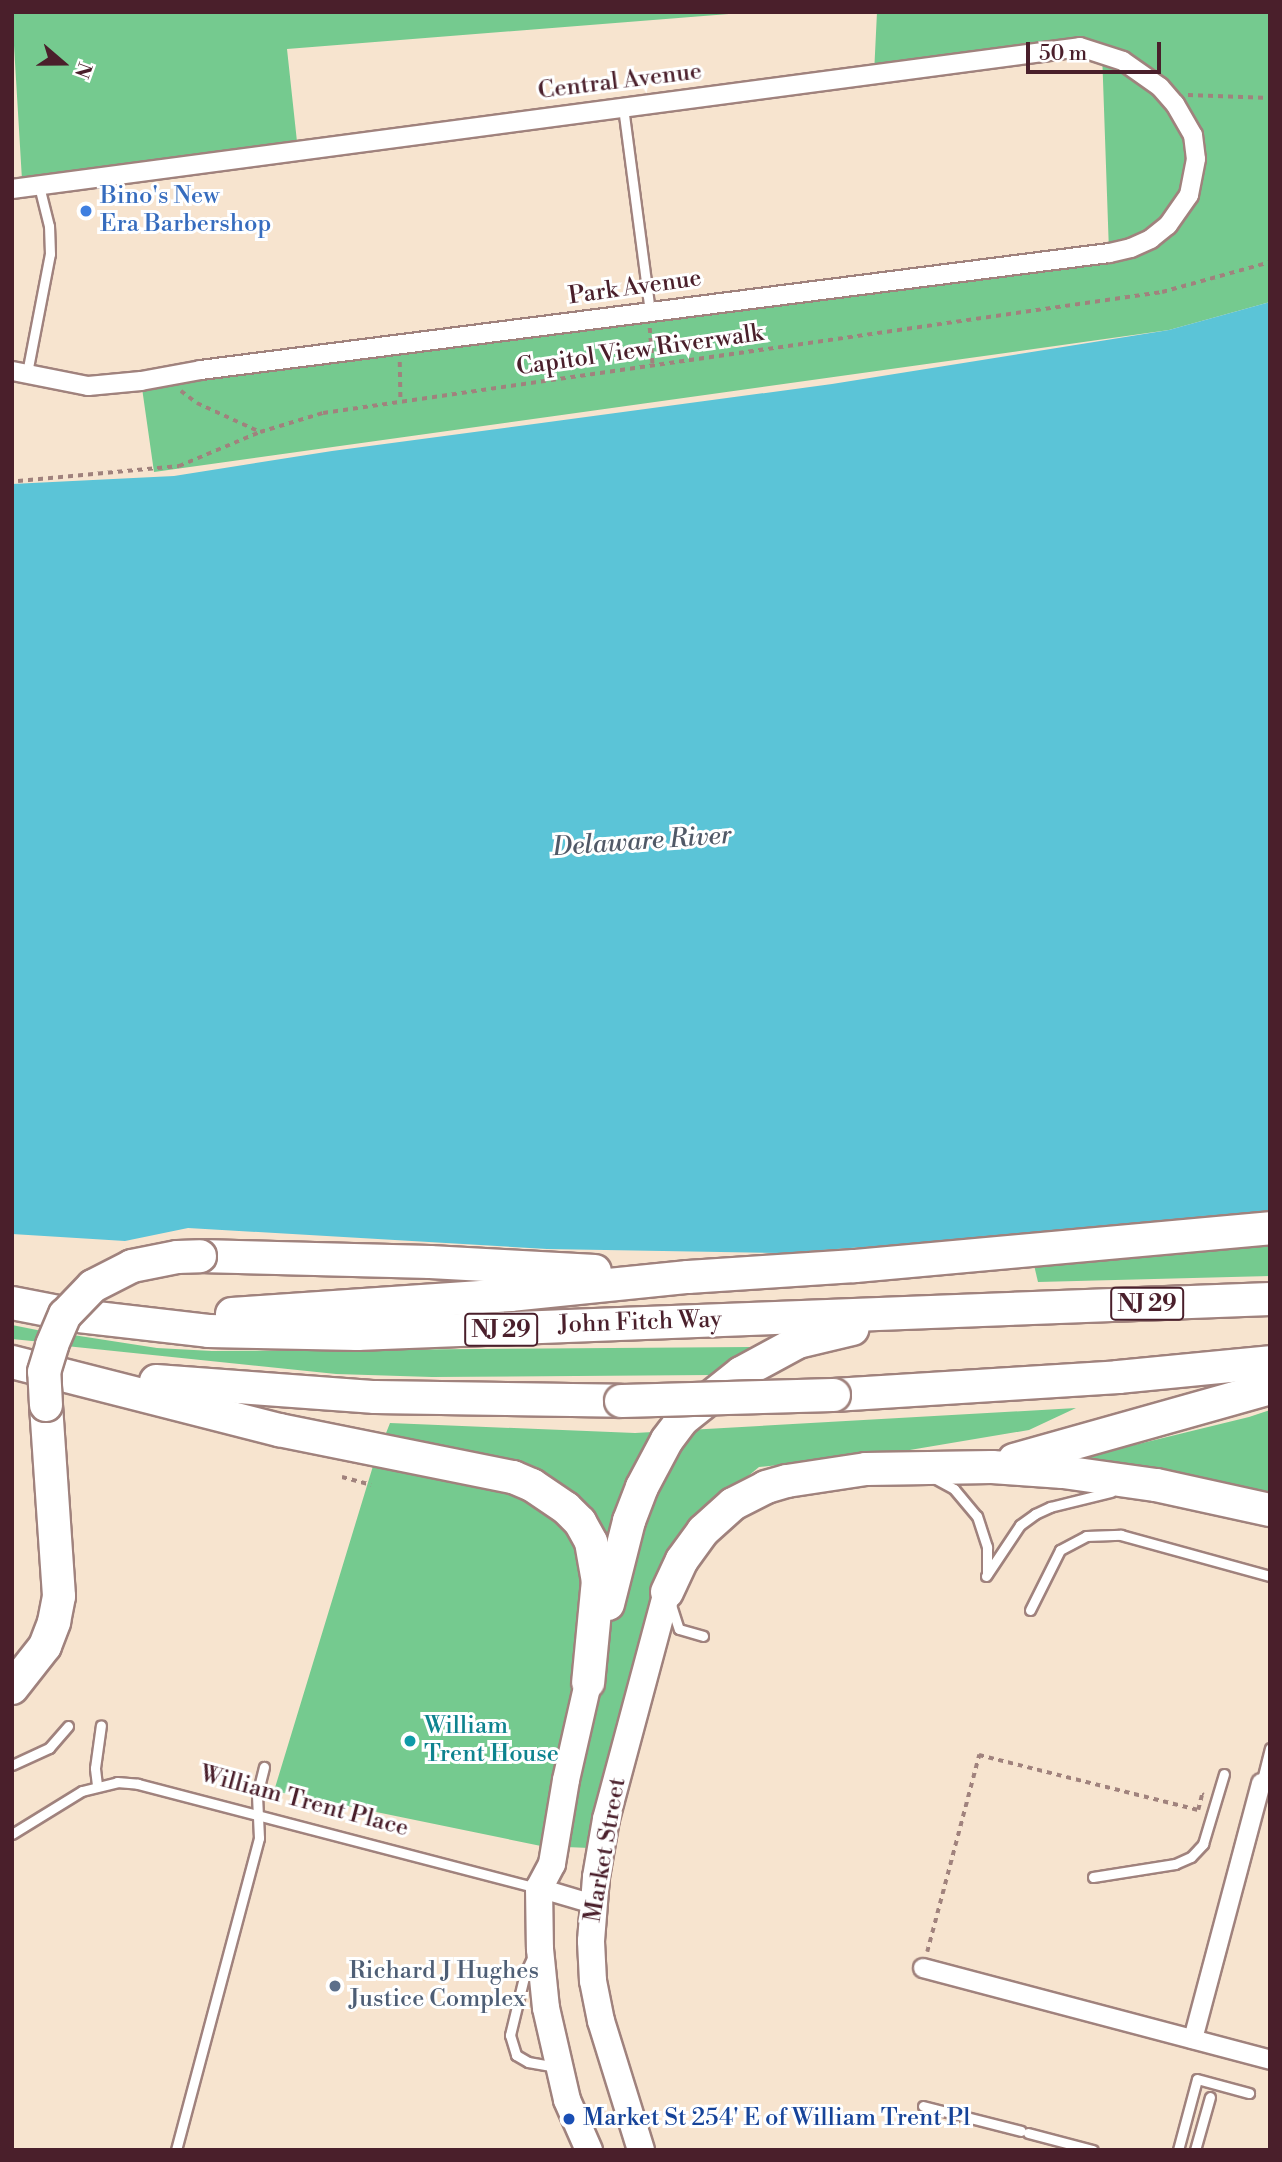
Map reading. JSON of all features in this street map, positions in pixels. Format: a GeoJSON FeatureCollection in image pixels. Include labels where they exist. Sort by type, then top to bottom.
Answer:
{"type":"FeatureCollection","features":[{"type":"Feature","properties":{"kind":"highway"},"geometry":{"type":"LineString","coordinates":[[79,1316],[231,1314],[379,1306],[1270,1228]]}},
{"type":"Feature","properties":{"kind":"highway"},"geometry":{"type":"LineString","coordinates":[[12,1688],[45,1646],[54,1622],[59,1596],[44,1372],[51,1345],[65,1315],[93,1286],[132,1266],[177,1256],[430,1262],[688,1277]]}},
{"type":"Feature","properties":{"kind":"highway","name":"John Fitch Way"},"geometry":{"type":"LineString","coordinates":[[12,1303],[79,1316],[208,1331],[358,1334],[1270,1299]]}},
{"type":"Feature","properties":{"kind":"highway"},"geometry":{"type":"LineString","coordinates":[[588,1683],[629,1521],[653,1462],[682,1420],[741,1373],[798,1342],[922,1312]]}},
{"type":"Feature","properties":{"kind":"highway"},"geometry":{"type":"LineString","coordinates":[[19,1363],[188,1385],[375,1397],[621,1401],[834,1395],[1104,1378],[1270,1362]]}},
{"type":"Feature","properties":{"kind":"highway"},"geometry":{"type":"LineString","coordinates":[[19,1363],[279,1430],[513,1477],[532,1485],[566,1508],[580,1522],[591,1542],[598,1580],[588,1683]]}},
{"type":"Feature","properties":{"kind":"highway"},"geometry":{"type":"LineString","coordinates":[[992,1467],[1270,1388]]}},
{"type":"Feature","properties":{"kind":"highway"},"geometry":{"type":"LineString","coordinates":[[667,1592],[682,1560],[702,1531],[747,1496],[787,1481],[866,1469],[992,1467],[1063,1472],[1156,1485],[1256,1510]]}},
{"type":"Feature","properties":{"kind":"main road","name":"Market Street"},"geometry":{"type":"LineString","coordinates":[[641,2150],[601,2021],[592,1968],[593,1904],[607,1819],[667,1592]]}},
{"type":"Feature","properties":{"kind":"main road","name":"Market Street"},"geometry":{"type":"LineString","coordinates":[[588,1683],[552,1864],[539,1888],[546,2008],[567,2100],[589,2150]]}},
{"type":"Feature","properties":{"kind":"street","name":"Central Avenue"},"geometry":{"type":"LineString","coordinates":[[12,189],[1080,47],[1123,61],[1142,72],[1166,94],[1187,123],[1194,141]]}},
{"type":"Feature","properties":{"kind":"street","name":"Park Avenue"},"geometry":{"type":"LineString","coordinates":[[20,372],[88,386],[1130,248],[1151,239],[1178,214],[1193,181],[1194,141]]}},
{"type":"Feature","properties":{"kind":"street"},"geometry":{"type":"LineString","coordinates":[[1194,2039],[1262,1810],[1265,1784]]}},
{"type":"Feature","properties":{"kind":"street","name":"William Trent Place"},"geometry":{"type":"LineString","coordinates":[[539,1888],[593,1904]]}},
{"type":"Feature","properties":{"kind":"street"},"geometry":{"type":"LineString","coordinates":[[923,1968],[1270,2060]]}},
{"type":"Feature","properties":{"kind":"lane"},"geometry":{"type":"LineString","coordinates":[[623,107],[650,311]]}},
{"type":"Feature","properties":{"kind":"lane"},"geometry":{"type":"LineString","coordinates":[[20,372],[50,254],[49,226],[39,186]]}},
{"type":"Feature","properties":{"kind":"lane"},"geometry":{"type":"LineString","coordinates":[[913,1467],[954,1489],[977,1516],[987,1547],[986,1576],[1020,1525],[1035,1514],[1106,1492],[1156,1485]]}},
{"type":"Feature","properties":{"kind":"lane"},"geometry":{"type":"LineString","coordinates":[[1030,1610],[1060,1550],[1086,1536],[1121,1535],[1270,1576]]}},
{"type":"Feature","properties":{"kind":"lane"},"geometry":{"type":"LineString","coordinates":[[667,1592],[679,1629],[703,1636]]}},
{"type":"Feature","properties":{"kind":"lane"},"geometry":{"type":"LineString","coordinates":[[97,1785],[95,1768],[101,1725]]}},
{"type":"Feature","properties":{"kind":"lane"},"geometry":{"type":"LineString","coordinates":[[12,1765],[49,1748],[68,1726]]}},
{"type":"Feature","properties":{"kind":"lane"},"geometry":{"type":"LineString","coordinates":[[1265,1784],[1270,1748]]}},
{"type":"Feature","properties":{"kind":"lane"},"geometry":{"type":"LineString","coordinates":[[176,2150],[259,1838],[257,1795],[264,1767]]}},
{"type":"Feature","properties":{"kind":"lane"},"geometry":{"type":"LineString","coordinates":[[1093,1877],[1175,1864],[1191,1857],[1203,1844],[1224,1774]]}},
{"type":"Feature","properties":{"kind":"lane","name":"William Trent Place"},"geometry":{"type":"LineString","coordinates":[[12,1835],[97,1785],[138,1784],[539,1888]]}},
{"type":"Feature","properties":{"kind":"lane"},"geometry":{"type":"LineString","coordinates":[[540,1941],[525,1973],[510,2035],[516,2055],[528,2062],[558,2067]]}},
{"type":"Feature","properties":{"kind":"lane"},"geometry":{"type":"LineString","coordinates":[[1178,2150],[1197,2079],[1249,2093]]}},
{"type":"Feature","properties":{"kind":"lane"},"geometry":{"type":"LineString","coordinates":[[1195,2150],[1210,2097]]}},
{"type":"Feature","properties":{"kind":"lane"},"geometry":{"type":"LineString","coordinates":[[923,2106],[1093,2150]]}},
{"type":"Feature","properties":{"kind":"path"},"geometry":{"type":"LineString","coordinates":[[1166,94],[1270,98]]}},
{"type":"Feature","properties":{"kind":"path","name":"Capitol View Riverwalk"},"geometry":{"type":"LineString","coordinates":[[18,481],[179,466],[260,432],[323,413],[653,368],[1162,292],[1270,262]]}},
{"type":"Feature","properties":{"kind":"path"},"geometry":{"type":"LineString","coordinates":[[651,344],[653,368]]}},
{"type":"Feature","properties":{"kind":"path"},"geometry":{"type":"LineString","coordinates":[[163,377],[197,403],[260,432]]}},
{"type":"Feature","properties":{"kind":"path"},"geometry":{"type":"LineString","coordinates":[[401,381],[401,401]]}},
{"type":"Feature","properties":{"kind":"path"},"geometry":{"type":"LineString","coordinates":[[342,1477],[371,1485]]}},
{"type":"Feature","properties":{"kind":"path"},"geometry":{"type":"LineString","coordinates":[[923,1968],[979,1755],[1198,1810],[1202,1794],[1218,1798]]}},
{"type":"Feature","properties":{"kind":"green space"},"geometry":{"type":"Polygon","coordinates":[[[12,12],[754,12],[287,49],[298,151],[22,180],[12,12]]]}},
{"type":"Feature","properties":{"kind":"green space"},"geometry":{"type":"Polygon","coordinates":[[[877,12],[1270,12],[1270,302],[1169,330],[154,472],[141,381],[1109,252],[1102,52],[874,74],[877,12]]]}},
{"type":"Feature","properties":{"kind":"green space"},"geometry":{"type":"Polygon","coordinates":[[[1270,1243],[1270,1276],[1038,1282],[1034,1265],[1270,1243]]]}},
{"type":"Feature","properties":{"kind":"green space"},"geometry":{"type":"Polygon","coordinates":[[[12,1325],[47,1332],[42,1342],[12,1339],[12,1325]]]}},
{"type":"Feature","properties":{"kind":"green space"},"geometry":{"type":"Polygon","coordinates":[[[73,1335],[157,1348],[212,1351],[750,1347],[750,1350],[712,1375],[432,1377],[336,1374],[66,1346],[73,1335]]]}},
{"type":"Feature","properties":{"kind":"green space"},"geometry":{"type":"Polygon","coordinates":[[[1076,1408],[1029,1430],[886,1454],[759,1467],[711,1507],[590,1848],[541,1846],[274,1791],[373,1466],[390,1423],[635,1433],[1076,1408]]]}},
{"type":"Feature","properties":{"kind":"green space"},"geometry":{"type":"Polygon","coordinates":[[[1270,1410],[1270,1492],[1077,1459],[1249,1417],[1270,1410]]]}},
{"type":"Feature","properties":{"kind":"water","name":"Delaware River"},"geometry":{"type":"Polygon","coordinates":[[[1270,302],[1270,1218],[781,1253],[547,1249],[188,1228],[125,1241],[12,1234],[12,484],[174,476],[332,451],[832,384],[1169,330],[1270,302]]]}},
{"type":"Feature","properties":{"kind":"place","name":"Bino's New Era Barbershop"},"geometry":{"type":"Point","coordinates":[86,211]}},
{"type":"Feature","properties":{"kind":"place","name":"William Trent House"},"geometry":{"type":"Point","coordinates":[410,1741]}},
{"type":"Feature","properties":{"kind":"place","name":"Richard J Hughes Justice Complex"},"geometry":{"type":"Point","coordinates":[335,1986]}},
{"type":"Feature","properties":{"kind":"place","name":"Market St 254' E of William Trent Pl"},"geometry":{"type":"Point","coordinates":[569,2119]}}]}
